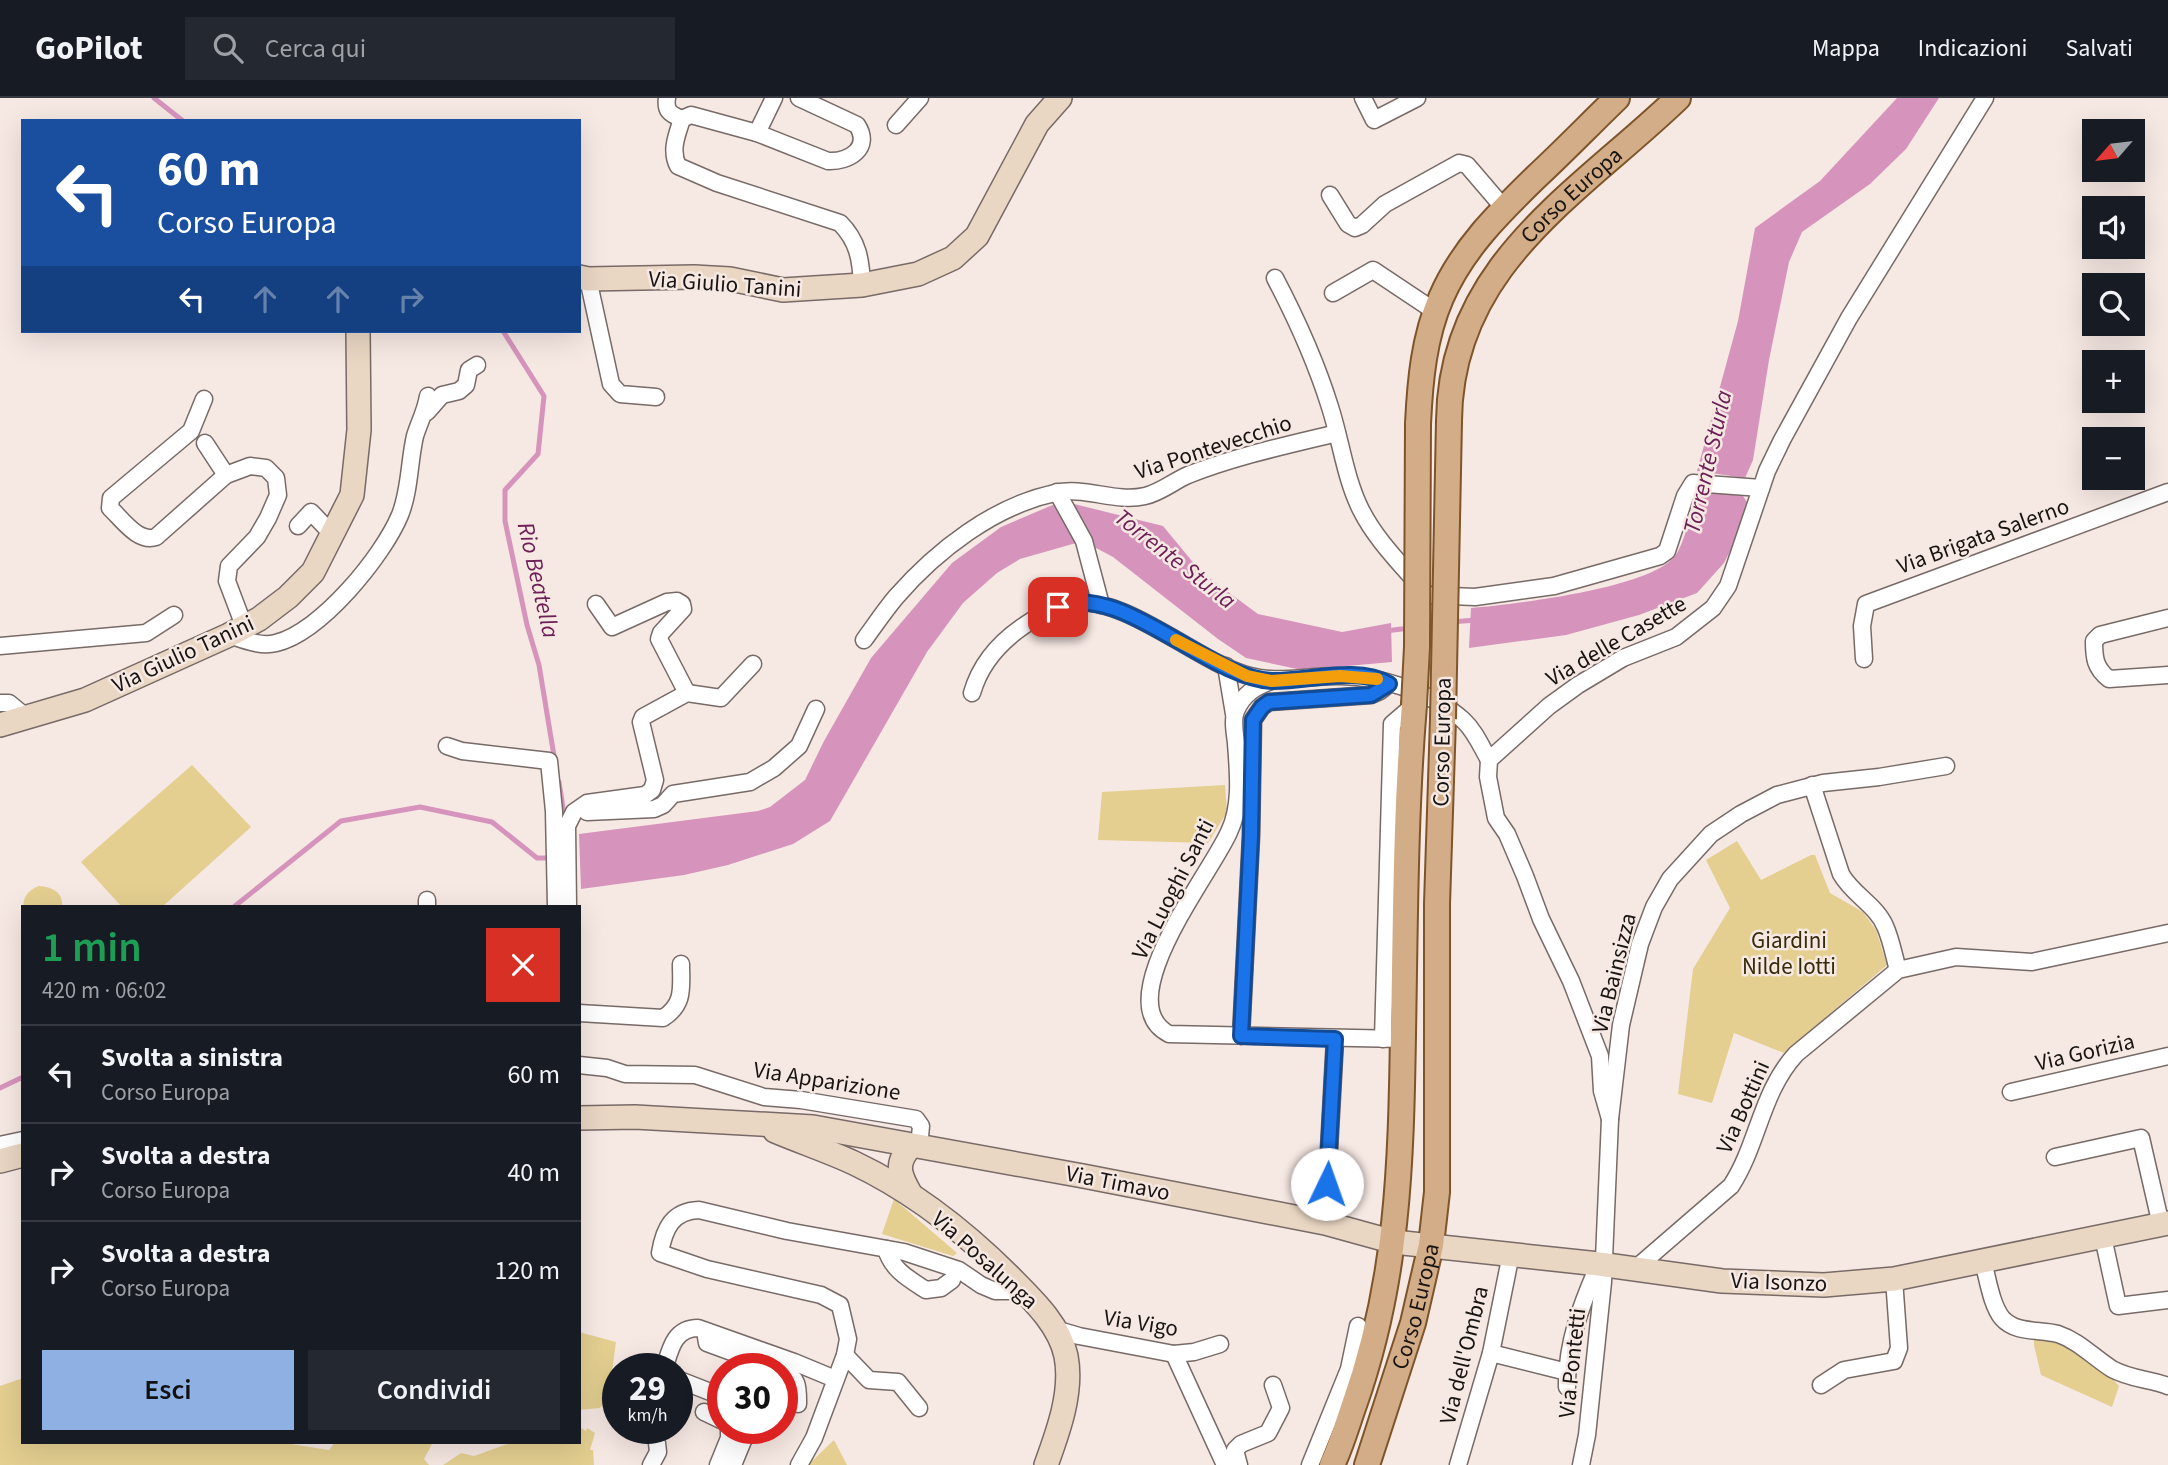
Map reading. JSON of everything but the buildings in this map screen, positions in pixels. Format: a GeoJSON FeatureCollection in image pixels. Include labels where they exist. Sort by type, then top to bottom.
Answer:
{"type":"FeatureCollection","features":[{"type":"Feature","properties":{"kind":"main road","name":"Via Giulio Tanini"},"geometry":{"type":"LineString","coordinates":[[584,278],[730,279],[783,290],[862,285],[918,274],[962,251],[977,236],[1037,124],[1060,98]]}},
{"type":"Feature","properties":{"kind":"main road","name":"Corso Europa"},"geometry":{"type":"LineString","coordinates":[[1332,1465],[1368,1366],[1384,1302],[1394,1242],[1402,1149],[1393,1039],[1418,647],[1418,424],[1424,361],[1436,312],[1455,271],[1482,231],[1503,207],[1617,98]]}},
{"type":"Feature","properties":{"kind":"main road","name":"Corso Europa"},"geometry":{"type":"LineString","coordinates":[[1367,1465],[1413,1323],[1431,1245],[1437,1192],[1437,904],[1449,421],[1451,387],[1460,345],[1477,304],[1499,268],[1558,205],[1678,98]]}},
{"type":"Feature","properties":{"kind":"main road","name":"Via Giulio Tanini"},"geometry":{"type":"LineString","coordinates":[[0,725],[85,700],[237,631],[259,619],[288,597],[313,572],[352,495],[359,430],[358,333]]}},
{"type":"Feature","properties":{"kind":"main road","name":"Via Posalunga"},"geometry":{"type":"LineString","coordinates":[[581,1118],[635,1117],[813,1127],[915,1146]]}},
{"type":"Feature","properties":{"kind":"main road","name":"Via Posalunga"},"geometry":{"type":"LineString","coordinates":[[756,1124],[868,1164],[906,1186],[978,1247],[1038,1306],[1055,1329],[1064,1349],[1068,1368],[1060,1422],[1046,1465]]}},
{"type":"Feature","properties":{"kind":"main road","name":"Via Posalunga"},"geometry":{"type":"LineString","coordinates":[[852,1135],[868,1164]]}},
{"type":"Feature","properties":{"kind":"main road","name":"Via Timavo"},"geometry":{"type":"LineString","coordinates":[[915,1146],[1083,1175],[1325,1223],[1394,1242]]}},
{"type":"Feature","properties":{"kind":"main road"},"geometry":{"type":"LineString","coordinates":[[868,1164],[915,1146]]}},
{"type":"Feature","properties":{"kind":"main road"},"geometry":{"type":"LineString","coordinates":[[906,1186],[902,1156],[915,1146]]}},
{"type":"Feature","properties":{"kind":"main road"},"geometry":{"type":"LineString","coordinates":[[0,1161],[21,1156]]}},
{"type":"Feature","properties":{"kind":"main road","name":"Via Isonzo"},"geometry":{"type":"LineString","coordinates":[[1394,1242],[1602,1264],[1722,1281],[1824,1285],[1894,1279],[2164,1224]]}},
{"type":"Feature","properties":{"kind":"street"},"geometry":{"type":"LineString","coordinates":[[667,98],[665,107],[670,114],[682,119],[691,115],[757,133],[828,162],[839,162],[853,156],[861,145],[862,138],[857,125],[799,98]]}},
{"type":"Feature","properties":{"kind":"street"},"geometry":{"type":"LineString","coordinates":[[757,133],[774,98]]}},
{"type":"Feature","properties":{"kind":"street"},"geometry":{"type":"LineString","coordinates":[[896,125],[920,98]]}},
{"type":"Feature","properties":{"kind":"street"},"geometry":{"type":"LineString","coordinates":[[1363,98],[1374,120],[1416,98]]}},
{"type":"Feature","properties":{"kind":"street","name":"Via delle Casette"},"geometry":{"type":"LineString","coordinates":[[1489,760],[1549,706],[1577,685],[1623,658],[1676,637],[1713,608],[1728,586],[1756,487],[1849,318],[1985,98]]}},
{"type":"Feature","properties":{"kind":"street"},"geometry":{"type":"LineString","coordinates":[[682,119],[673,151],[678,166],[717,183],[840,223],[851,233],[859,253],[862,285]]}},
{"type":"Feature","properties":{"kind":"street","name":"Corso Europa"},"geometry":{"type":"LineString","coordinates":[[1331,195],[1348,224],[1355,228],[1385,204],[1459,163],[1467,165],[1503,207]]}},
{"type":"Feature","properties":{"kind":"street"},"geometry":{"type":"LineString","coordinates":[[1333,293],[1373,270],[1436,312]]}},
{"type":"Feature","properties":{"kind":"street","name":"Via Giulio Tanini"},"geometry":{"type":"LineString","coordinates":[[584,278],[611,384],[620,394],[656,397]]}},
{"type":"Feature","properties":{"kind":"street"},"geometry":{"type":"LineString","coordinates":[[1275,278],[1311,351],[1338,433],[1345,466],[1362,511],[1386,548],[1427,596],[1475,597],[1554,586],[1660,556],[1667,551],[1693,483],[1756,487]]}},
{"type":"Feature","properties":{"kind":"street"},"geometry":{"type":"LineString","coordinates":[[425,414],[442,395],[458,391],[466,385],[468,370],[477,365]]}},
{"type":"Feature","properties":{"kind":"street"},"geometry":{"type":"LineString","coordinates":[[204,399],[191,430],[111,498],[110,508],[148,540],[156,537],[226,475],[250,466],[266,468],[276,478],[278,495],[257,537],[229,566],[227,580],[237,631],[251,642],[274,644],[295,636],[326,615],[390,537],[401,512],[416,434],[425,414],[428,396]]}},
{"type":"Feature","properties":{"kind":"street","name":"Via Pontevecchio"},"geometry":{"type":"LineString","coordinates":[[864,640],[895,598],[920,571],[949,546],[1004,511],[1076,491],[1121,499],[1147,496],[1188,475],[1338,433]]}},
{"type":"Feature","properties":{"kind":"street"},"geometry":{"type":"LineString","coordinates":[[205,443],[226,475]]}},
{"type":"Feature","properties":{"kind":"street","name":"Via Brigata Salerno"},"geometry":{"type":"LineString","coordinates":[[1864,659],[1862,626],[1867,604],[2168,492]]}},
{"type":"Feature","properties":{"kind":"street"},"geometry":{"type":"LineString","coordinates":[[1059,497],[1084,541],[1100,599]]}},
{"type":"Feature","properties":{"kind":"street"},"geometry":{"type":"LineString","coordinates":[[298,526],[311,512],[333,536]]}},
{"type":"Feature","properties":{"kind":"street"},"geometry":{"type":"LineString","coordinates":[[972,693],[983,668],[1005,640],[1030,621],[1066,603],[1100,599],[1247,676],[1271,681],[1340,676],[1380,679],[1410,689],[1461,718],[1474,733],[1489,760],[1488,777],[1496,818],[1507,835],[1541,919],[1571,981],[1600,1056],[1602,1091],[1610,1119]]}},
{"type":"Feature","properties":{"kind":"street"},"geometry":{"type":"LineString","coordinates":[[596,604],[612,626],[667,602],[677,601],[682,604],[682,609],[659,639],[687,693]]}},
{"type":"Feature","properties":{"kind":"street"},"geometry":{"type":"LineString","coordinates":[[0,646],[146,634],[174,615]]}},
{"type":"Feature","properties":{"kind":"street"},"geometry":{"type":"LineString","coordinates":[[2168,618],[2099,635],[2094,641],[2094,659],[2099,671],[2109,679],[2168,675]]}},
{"type":"Feature","properties":{"kind":"street"},"geometry":{"type":"LineString","coordinates":[[556,905],[565,821],[587,803],[645,795],[652,790],[655,780],[641,722],[643,717],[687,693],[721,698],[753,664]]}},
{"type":"Feature","properties":{"kind":"street","name":"Via Luoghi Santi"},"geometry":{"type":"LineString","coordinates":[[1226,666],[1234,714],[1238,807],[1230,832],[1155,966],[1149,1011],[1161,1030],[1169,1034],[1241,1036]]}},
{"type":"Feature","properties":{"kind":"street"},"geometry":{"type":"LineString","coordinates":[[1234,714],[1249,692],[1271,681]]}},
{"type":"Feature","properties":{"kind":"street"},"geometry":{"type":"LineString","coordinates":[[1389,684],[1371,695],[1269,702],[1253,720],[1251,836],[1241,1036],[1393,1039]]}},
{"type":"Feature","properties":{"kind":"street"},"geometry":{"type":"LineString","coordinates":[[0,702],[9,703],[26,717]]}},
{"type":"Feature","properties":{"kind":"street"},"geometry":{"type":"LineString","coordinates":[[565,821],[654,809],[663,805],[673,794],[750,782],[774,768],[799,746],[816,709]]}},
{"type":"Feature","properties":{"kind":"street"},"geometry":{"type":"LineString","coordinates":[[447,746],[462,751],[549,761],[565,821],[568,905]]}},
{"type":"Feature","properties":{"kind":"street","name":"Via Bainsizza"},"geometry":{"type":"LineString","coordinates":[[1602,1264],[1610,1119],[1621,1025],[1640,944],[1654,907],[1670,879],[1711,834],[1777,795],[1812,785],[1946,766]]}},
{"type":"Feature","properties":{"kind":"street"},"geometry":{"type":"LineString","coordinates":[[1812,785],[1841,874],[1848,887],[1864,900],[1885,924],[1898,970]]}},
{"type":"Feature","properties":{"kind":"street","name":"Via Bottini"},"geometry":{"type":"LineString","coordinates":[[1635,1269],[1731,1186],[1739,1172],[1764,1105],[1784,1067],[1796,1054],[1898,970],[1956,957],[2032,962],[2168,933]]}},
{"type":"Feature","properties":{"kind":"street"},"geometry":{"type":"LineString","coordinates":[[581,1013],[663,1018],[674,1011],[680,999],[681,964]]}},
{"type":"Feature","properties":{"kind":"street"},"geometry":{"type":"LineString","coordinates":[[1325,1223],[1335,1039]]}},
{"type":"Feature","properties":{"kind":"street","name":"Via Gorizia"},"geometry":{"type":"LineString","coordinates":[[2011,1092],[2168,1056]]}},
{"type":"Feature","properties":{"kind":"street","name":"Via Apparizione"},"geometry":{"type":"LineString","coordinates":[[581,1065],[607,1068],[625,1074],[695,1075],[764,1097],[801,1100],[916,1119],[921,1126],[915,1146]]}},
{"type":"Feature","properties":{"kind":"street","name":"Via Isonzo"},"geometry":{"type":"LineString","coordinates":[[2055,1157],[2141,1138],[2164,1224]]}},
{"type":"Feature","properties":{"kind":"street"},"geometry":{"type":"LineString","coordinates":[[0,1145],[21,1140]]}},
{"type":"Feature","properties":{"kind":"street"},"geometry":{"type":"LineString","coordinates":[[799,1465],[814,1438],[845,1355],[848,1339],[843,1311],[833,1300],[706,1269],[660,1253],[663,1236],[673,1221],[685,1211],[699,1210],[800,1234],[904,1252],[958,1270],[995,1291],[1024,1291]]}},
{"type":"Feature","properties":{"kind":"street"},"geometry":{"type":"LineString","coordinates":[[2103,1237],[2118,1306],[2168,1300]]}},
{"type":"Feature","properties":{"kind":"street"},"geometry":{"type":"LineString","coordinates":[[886,1250],[898,1272],[926,1290],[941,1288],[952,1280]]}},
{"type":"Feature","properties":{"kind":"street","name":"Via dell'Ombra"},"geometry":{"type":"LineString","coordinates":[[1458,1465],[1491,1353],[1511,1254]]}},
{"type":"Feature","properties":{"kind":"street"},"geometry":{"type":"LineString","coordinates":[[1983,1262],[1994,1301],[2003,1319],[2020,1329],[2056,1334],[2075,1341],[2129,1377],[2168,1386]]}},
{"type":"Feature","properties":{"kind":"street"},"geometry":{"type":"LineString","coordinates":[[1491,1353],[1567,1380],[1578,1312],[1602,1264]]}},
{"type":"Feature","properties":{"kind":"street","name":"Via Pontetti"},"geometry":{"type":"LineString","coordinates":[[1581,1465],[1587,1435],[1602,1264]]}},
{"type":"Feature","properties":{"kind":"street"},"geometry":{"type":"LineString","coordinates":[[1821,1385],[1844,1370],[1894,1361],[1899,1348],[1894,1279]]}},
{"type":"Feature","properties":{"kind":"street"},"geometry":{"type":"LineString","coordinates":[[1310,1465],[1349,1369],[1358,1326]]}},
{"type":"Feature","properties":{"kind":"street"},"geometry":{"type":"LineString","coordinates":[[669,1353],[673,1340],[690,1328],[794,1362],[835,1379]]}},
{"type":"Feature","properties":{"kind":"street","name":"Via Vigo"},"geometry":{"type":"LineString","coordinates":[[1055,1329],[1174,1354],[1194,1352],[1220,1344]]}},
{"type":"Feature","properties":{"kind":"street"},"geometry":{"type":"LineString","coordinates":[[705,1331],[708,1343],[735,1353]]}},
{"type":"Feature","properties":{"kind":"street"},"geometry":{"type":"LineString","coordinates":[[1174,1354],[1224,1465]]}},
{"type":"Feature","properties":{"kind":"street"},"geometry":{"type":"LineString","coordinates":[[845,1355],[869,1380],[898,1381],[919,1408]]}},
{"type":"Feature","properties":{"kind":"street"},"geometry":{"type":"LineString","coordinates":[[1239,1465],[1234,1450],[1241,1444],[1268,1433],[1281,1408],[1273,1385]]}},
{"type":"Feature","properties":{"kind":"street"},"geometry":{"type":"LineString","coordinates":[[651,1465],[658,1452],[657,1444]]}},
{"type":"Feature","properties":{"kind":"street"},"geometry":{"type":"LineString","coordinates":[[718,1465],[727,1444]]}},
{"type":"Feature","properties":{"kind":"street"},"geometry":{"type":"LineString","coordinates":[[733,1465],[742,1444]]}},
{"type":"Feature","properties":{"kind":"green space"},"geometry":{"type":"Polygon","coordinates":[[[192,765],[251,827],[164,905],[120,905],[81,862],[192,765]]]}},
{"type":"Feature","properties":{"kind":"green space"},"geometry":{"type":"Polygon","coordinates":[[[1225,785],[1227,812],[1208,843],[1098,840],[1102,792],[1225,785]]]}},
{"type":"Feature","properties":{"kind":"green space","name":"Giardini Nilde Iotti"},"geometry":{"type":"Polygon","coordinates":[[[1737,841],[1761,880],[1815,855],[1830,893],[1863,912],[1876,930],[1887,965],[1784,1053],[1734,1033],[1712,1103],[1678,1094],[1693,969],[1730,908],[1706,860],[1737,841]]]}},
{"type":"Feature","properties":{"kind":"green space"},"geometry":{"type":"Polygon","coordinates":[[[39,886],[56,891],[61,897],[62,905],[23,905],[32,889],[39,886]]]}},
{"type":"Feature","properties":{"kind":"green space"},"geometry":{"type":"Polygon","coordinates":[[[894,1199],[957,1253],[953,1256],[882,1234],[894,1199]]]}},
{"type":"Feature","properties":{"kind":"green space"},"geometry":{"type":"Polygon","coordinates":[[[581,1333],[616,1342],[615,1353],[602,1353],[600,1408],[581,1410],[581,1333]]]}},
{"type":"Feature","properties":{"kind":"green space"},"geometry":{"type":"Polygon","coordinates":[[[2034,1336],[2081,1354],[2100,1367],[2119,1386],[2112,1407],[2041,1375],[2034,1336]]]}},
{"type":"Feature","properties":{"kind":"green space"},"geometry":{"type":"Polygon","coordinates":[[[21,1379],[21,1444],[291,1444],[329,1450],[334,1444],[432,1444],[424,1459],[429,1465],[0,1465],[0,1386],[21,1379]]]}},
{"type":"Feature","properties":{"kind":"green space"},"geometry":{"type":"Polygon","coordinates":[[[581,1428],[595,1433],[590,1450],[593,1450],[594,1465],[443,1465],[461,1453],[474,1456],[507,1444],[581,1444],[581,1428]]]}},
{"type":"Feature","properties":{"kind":"green space"},"geometry":{"type":"Polygon","coordinates":[[[834,1440],[847,1465],[808,1465],[834,1440]]]}},
{"type":"Feature","properties":{"kind":"water"},"geometry":{"type":"Polygon","coordinates":[[[1897,98],[1939,98],[1906,149],[1870,184],[1802,232],[1789,262],[1769,360],[1753,460],[1745,478],[1697,471],[1738,321],[1755,228],[1820,181],[1897,98]]]}},
{"type":"Feature","properties":{"kind":"water"},"geometry":{"type":"Polygon","coordinates":[[[1698,491],[1743,496],[1747,502],[1739,534],[1724,563],[1697,593],[1639,615],[1566,635],[1469,648],[1471,608],[1579,593],[1610,586],[1661,568],[1678,551],[1698,491]]]}},
{"type":"Feature","properties":{"kind":"water"},"geometry":{"type":"Polygon","coordinates":[[[1062,501],[1163,526],[1201,572],[1258,614],[1342,632],[1391,623],[1392,662],[1302,670],[1246,658],[1113,557],[1083,541],[1020,559],[997,573],[963,603],[927,652],[830,821],[793,844],[728,865],[684,875],[581,889],[579,834],[758,811],[770,807],[805,780],[871,658],[952,563],[1001,527],[1062,501]]]}},
{"type":"Feature","properties":{"kind":"waterway","name":"Rio Beatella"},"geometry":{"type":"LineString","coordinates":[[154,98],[180,119]]}},
{"type":"Feature","properties":{"kind":"waterway","name":"Rio Beatella"},"geometry":{"type":"LineString","coordinates":[[504,333],[544,396],[538,454],[505,490],[505,521],[527,625],[539,665],[555,762]]}},
{"type":"Feature","properties":{"kind":"waterway","name":"Torrente Sturla"},"geometry":{"type":"LineString","coordinates":[[1451,622],[1476,620]]}},
{"type":"Feature","properties":{"kind":"waterway","name":"Torrente Sturla"},"geometry":{"type":"LineString","coordinates":[[1385,631],[1410,628]]}},
{"type":"Feature","properties":{"kind":"waterway","name":"Rio Beatella"},"geometry":{"type":"LineString","coordinates":[[559,782],[565,821]]}},
{"type":"Feature","properties":{"kind":"waterway","name":"Torrente Sturla"},"geometry":{"type":"LineString","coordinates":[[236,905],[341,821],[420,807],[492,822],[537,858],[554,858]]}},
{"type":"Feature","properties":{"kind":"waterway","name":"Torrente Sturla"},"geometry":{"type":"LineString","coordinates":[[0,1088],[21,1078]]}},
{"type":"Feature","properties":{"kind":"slow traffic"},"geometry":{"type":"LineString","coordinates":[[1176,640],[1247,676],[1271,681],[1340,676],[1377,679]]}},
{"type":"Feature","properties":{"kind":"route"},"geometry":{"type":"LineString","coordinates":[[1058,607],[1066,603],[1080,602],[1121,611],[1247,676],[1271,681],[1340,676],[1380,679],[1389,684],[1371,695],[1269,702],[1256,713],[1253,720],[1251,836],[1241,1036],[1335,1039],[1327,1184]]}}]}
